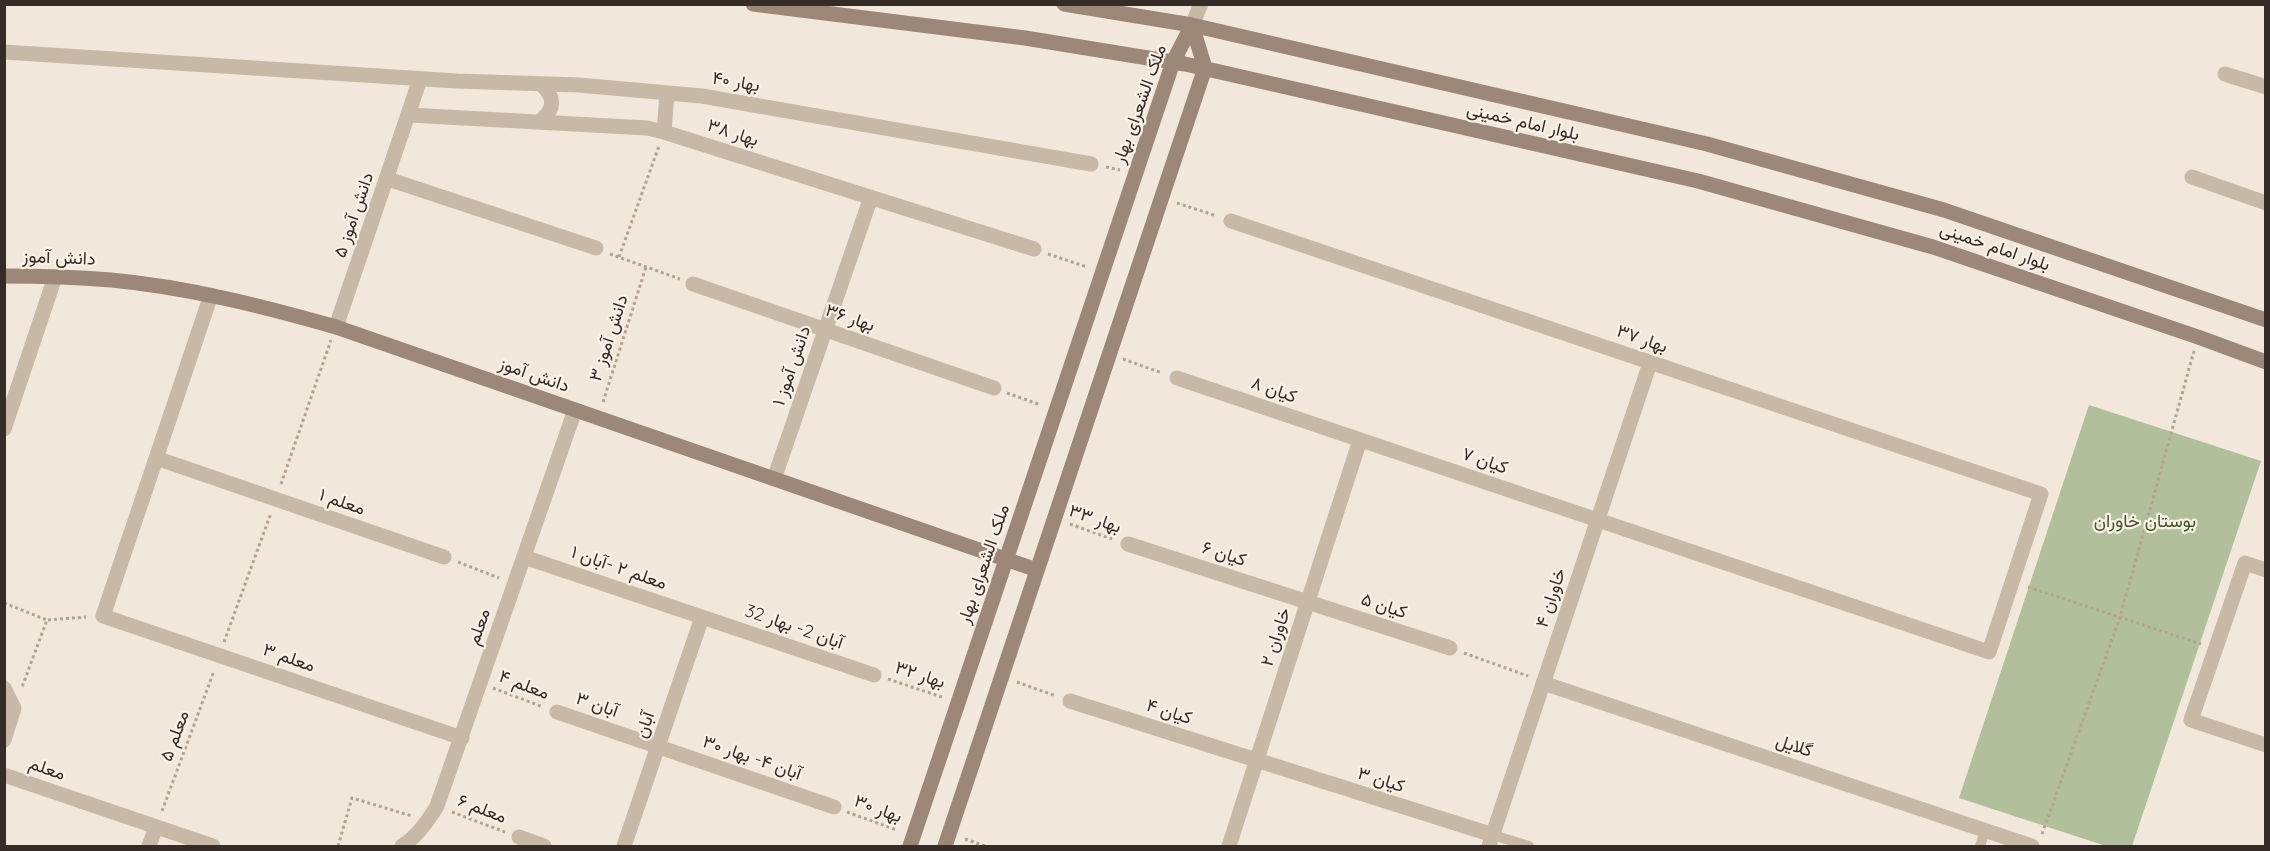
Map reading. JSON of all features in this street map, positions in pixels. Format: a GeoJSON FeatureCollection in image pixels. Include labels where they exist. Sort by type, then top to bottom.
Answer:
{"type":"FeatureCollection","features":[{"type":"Feature","properties":{"kind":"street","name":"بلوار امام خمینی"},"geometry":{"type":"LineString","coordinates":[[753,4],[1025,38],[1205,68],[1698,182],[1933,247],[2265,362]]}},
{"type":"Feature","properties":{"kind":"street","name":"بلوار امام خمینی"},"geometry":{"type":"LineString","coordinates":[[1064,4],[1192,25],[1707,144],[1944,210],[2211,300],[2265,321]]}},
{"type":"Feature","properties":{"kind":"street"},"geometry":{"type":"LineString","coordinates":[[1192,25],[1202,4]]}},
{"type":"Feature","properties":{"kind":"street","name":"ملک الشعرای بهار"},"geometry":{"type":"LineString","coordinates":[[911,841],[1173,62],[1192,25]]}},
{"type":"Feature","properties":{"kind":"street","name":"ملک الشعرای بهار"},"geometry":{"type":"LineString","coordinates":[[1192,25],[1205,68]]}},
{"type":"Feature","properties":{"kind":"street","name":"بهار ۴۰"},"geometry":{"type":"LineString","coordinates":[[4,52],[420,79],[541,84],[702,96],[1091,164]]}},
{"type":"Feature","properties":{"kind":"street"},"geometry":{"type":"LineString","coordinates":[[947,840],[1205,68]]}},
{"type":"Feature","properties":{"kind":"street"},"geometry":{"type":"LineString","coordinates":[[2225,74],[2265,87]]}},
{"type":"Feature","properties":{"kind":"street","name":"دانش آموز ۵"},"geometry":{"type":"LineString","coordinates":[[336,327],[410,115],[420,79]]}},
{"type":"Feature","properties":{"kind":"street"},"geometry":{"type":"LineString","coordinates":[[539,122],[548,115],[552,104],[550,92],[541,84]]}},
{"type":"Feature","properties":{"kind":"street"},"geometry":{"type":"LineString","coordinates":[[664,132],[667,93]]}},
{"type":"Feature","properties":{"kind":"street","name":"بهار ۳۸"},"geometry":{"type":"LineString","coordinates":[[410,115],[647,128],[1034,249]]}},
{"type":"Feature","properties":{"kind":"street"},"geometry":{"type":"LineString","coordinates":[[2192,177],[2265,203]]}},
{"type":"Feature","properties":{"kind":"street"},"geometry":{"type":"LineString","coordinates":[[388,179],[596,248]]}},
{"type":"Feature","properties":{"kind":"street","name":"دانش آموز ۱"},"geometry":{"type":"LineString","coordinates":[[774,479],[871,197]]}},
{"type":"Feature","properties":{"kind":"street","name":"بهار ۳۷"},"geometry":{"type":"LineString","coordinates":[[1232,221],[2041,494],[2012,582]]}},
{"type":"Feature","properties":{"kind":"street","name":"دانش آموز"},"geometry":{"type":"LineString","coordinates":[[4,276],[112,280],[211,295],[270,308],[336,327],[1037,570]]}},
{"type":"Feature","properties":{"kind":"street"},"geometry":{"type":"LineString","coordinates":[[4,429],[55,277]]}},
{"type":"Feature","properties":{"kind":"street","name":"بهار ۳۶"},"geometry":{"type":"LineString","coordinates":[[693,284],[994,388]]}},
{"type":"Feature","properties":{"kind":"street"},"geometry":{"type":"LineString","coordinates":[[103,616],[211,295]]}},
{"type":"Feature","properties":{"kind":"street","name":"خاوران ۴"},"geometry":{"type":"LineString","coordinates":[[1491,841],[1650,363]]}},
{"type":"Feature","properties":{"kind":"street","name":"کیان ۸"},"geometry":{"type":"LineString","coordinates":[[1177,378],[1360,440]]}},
{"type":"Feature","properties":{"kind":"street","name":"معلم"},"geometry":{"type":"LineString","coordinates":[[402,846],[409,842],[428,821],[437,806],[575,410]]}},
{"type":"Feature","properties":{"kind":"street","name":"کیان ۷"},"geometry":{"type":"LineString","coordinates":[[1360,440],[1989,652],[2012,582]]}},
{"type":"Feature","properties":{"kind":"street","name":"خاوران ۲"},"geometry":{"type":"LineString","coordinates":[[1229,846],[1360,440]]}},
{"type":"Feature","properties":{"kind":"street","name":"معلم ۱"},"geometry":{"type":"LineString","coordinates":[[156,458],[444,557]]}},
{"type":"Feature","properties":{"kind":"street","name":"کیان ۶"},"geometry":{"type":"LineString","coordinates":[[1128,544],[1307,602]]}},
{"type":"Feature","properties":{"kind":"street","name":"معلم ۲ -آبان ۱"},"geometry":{"type":"LineString","coordinates":[[524,557],[702,617]]}},
{"type":"Feature","properties":{"kind":"street"},"geometry":{"type":"LineString","coordinates":[[2265,570],[2245,563],[2191,720],[2265,745]]}},
{"type":"Feature","properties":{"kind":"street","name":"کیان ۵"},"geometry":{"type":"LineString","coordinates":[[1307,602],[1449,648]]}},
{"type":"Feature","properties":{"kind":"street","name":"معلم ۳"},"geometry":{"type":"LineString","coordinates":[[103,616],[462,738]]}},
{"type":"Feature","properties":{"kind":"street","name":"آبان 2- بهار 32"},"geometry":{"type":"LineString","coordinates":[[702,617],[874,675]]}},
{"type":"Feature","properties":{"kind":"street","name":"آبان"},"geometry":{"type":"LineString","coordinates":[[624,846],[702,617]]}},
{"type":"Feature","properties":{"kind":"street","name":"گلایل"},"geometry":{"type":"LineString","coordinates":[[1544,683],[1984,831],[2037,841]]}},
{"type":"Feature","properties":{"kind":"street"},"geometry":{"type":"LineString","coordinates":[[4,688],[14,708],[4,740]]}},
{"type":"Feature","properties":{"kind":"street","name":"کیان ۴"},"geometry":{"type":"LineString","coordinates":[[1070,701],[1256,761]]}},
{"type":"Feature","properties":{"kind":"street","name":"آبان ۳"},"geometry":{"type":"LineString","coordinates":[[557,712],[658,747]]}},
{"type":"Feature","properties":{"kind":"street","name":"آبان ۴- بهار ۳۰"},"geometry":{"type":"LineString","coordinates":[[658,747],[834,807]]}},
{"type":"Feature","properties":{"kind":"street","name":"کیان ۳"},"geometry":{"type":"LineString","coordinates":[[1256,761],[1491,841]]}},
{"type":"Feature","properties":{"kind":"street","name":"معلم"},"geometry":{"type":"LineString","coordinates":[[4,775],[213,846]]}},
{"type":"Feature","properties":{"kind":"street"},"geometry":{"type":"LineString","coordinates":[[149,846],[156,827]]}},
{"type":"Feature","properties":{"kind":"street"},"geometry":{"type":"LineString","coordinates":[[519,837],[544,846]]}},
{"type":"Feature","properties":{"kind":"lane"},"geometry":{"type":"LineString","coordinates":[[1980,846],[1984,831]]}},
{"type":"Feature","properties":{"kind":"lane"},"geometry":{"type":"LineString","coordinates":[[1491,841],[1529,846]]}},
{"type":"Feature","properties":{"kind":"path"},"geometry":{"type":"LineString","coordinates":[[619,257],[664,132]]}},
{"type":"Feature","properties":{"kind":"path"},"geometry":{"type":"LineString","coordinates":[[1091,164],[1136,174]]}},
{"type":"Feature","properties":{"kind":"path"},"geometry":{"type":"LineString","coordinates":[[1162,198],[1232,221]]}},
{"type":"Feature","properties":{"kind":"path"},"geometry":{"type":"LineString","coordinates":[[596,248],[693,284]]}},
{"type":"Feature","properties":{"kind":"path"},"geometry":{"type":"LineString","coordinates":[[1034,249],[1103,273]]}},
{"type":"Feature","properties":{"kind":"path","name":"دانش آموز ۳"},"geometry":{"type":"LineString","coordinates":[[597,418],[646,267]]}},
{"type":"Feature","properties":{"kind":"path"},"geometry":{"type":"LineString","coordinates":[[2037,841],[2120,617],[2198,337]]}},
{"type":"Feature","properties":{"kind":"path"},"geometry":{"type":"LineString","coordinates":[[1110,355],[1177,378]]}},
{"type":"Feature","properties":{"kind":"path"},"geometry":{"type":"LineString","coordinates":[[994,388],[1056,411]]}},
{"type":"Feature","properties":{"kind":"path","name":"بهار ۳۳"},"geometry":{"type":"LineString","coordinates":[[1054,519],[1128,544]]}},
{"type":"Feature","properties":{"kind":"path"},"geometry":{"type":"LineString","coordinates":[[444,557],[515,583]]}},
{"type":"Feature","properties":{"kind":"path"},"geometry":{"type":"LineString","coordinates":[[2012,582],[2215,649]]}},
{"type":"Feature","properties":{"kind":"path"},"geometry":{"type":"LineString","coordinates":[[4,603],[47,620],[103,616]]}},
{"type":"Feature","properties":{"kind":"path"},"geometry":{"type":"LineString","coordinates":[[14,708],[47,620]]}},
{"type":"Feature","properties":{"kind":"path"},"geometry":{"type":"LineString","coordinates":[[1449,648],[1544,683]]}},
{"type":"Feature","properties":{"kind":"path","name":"معلم ۵"},"geometry":{"type":"LineString","coordinates":[[156,827],[220,655]]}},
{"type":"Feature","properties":{"kind":"path","name":"بهار ۳۲"},"geometry":{"type":"LineString","coordinates":[[874,675],[958,702]]}},
{"type":"Feature","properties":{"kind":"path"},"geometry":{"type":"LineString","coordinates":[[1002,676],[1070,701]]}},
{"type":"Feature","properties":{"kind":"path","name":"معلم ۴"},"geometry":{"type":"LineString","coordinates":[[480,683],[557,712]]}},
{"type":"Feature","properties":{"kind":"path"},"geometry":{"type":"LineString","coordinates":[[338,846],[352,798],[428,821]]}},
{"type":"Feature","properties":{"kind":"path","name":"معلم ۶"},"geometry":{"type":"LineString","coordinates":[[437,806],[519,837]]}},
{"type":"Feature","properties":{"kind":"path","name":"بهار ۳۰"},"geometry":{"type":"LineString","coordinates":[[834,807],[911,841]]}},
{"type":"Feature","properties":{"kind":"path"},"geometry":{"type":"LineString","coordinates":[[947,840],[985,846]]}},
{"type":"Feature","properties":{"kind":"green space","name":"بوستان خاوران"},"geometry":{"type":"Polygon","coordinates":[[[2089,405],[2261,461],[2132,846],[2106,846],[1959,798],[2089,405]]]}}]}
